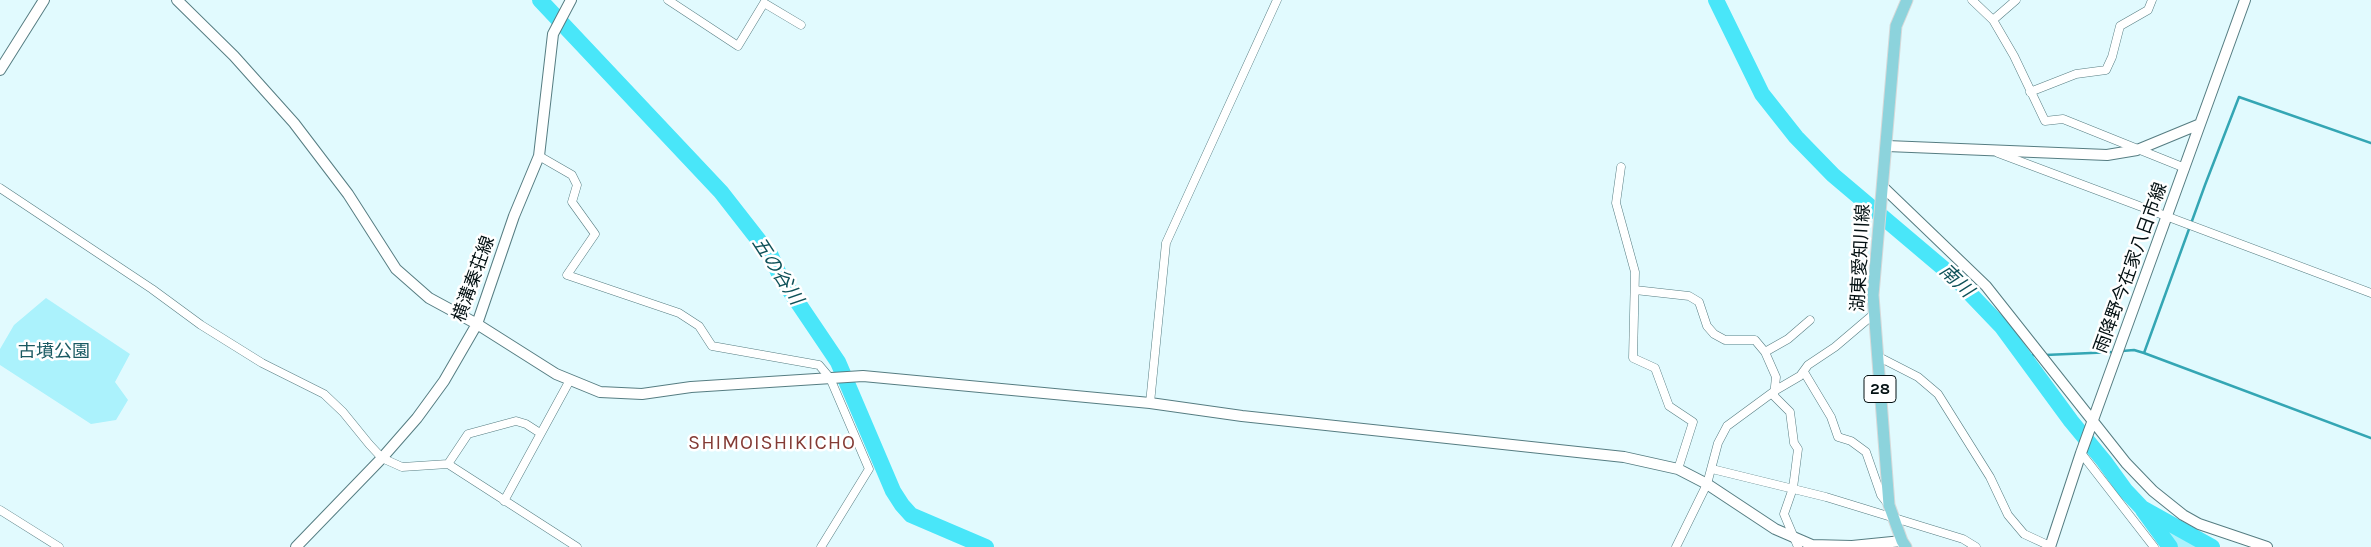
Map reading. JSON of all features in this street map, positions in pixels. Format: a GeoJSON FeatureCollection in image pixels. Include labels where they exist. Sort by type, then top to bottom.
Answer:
{"type":"FeatureCollection","features":[{"type":"Feature","properties":{"kind":"main road","name":"湖東愛知川線"},"geometry":{"type":"LineString","coordinates":[[1904,544],[1889,505],[1873,295],[1896,26],[1907,0]]}},
{"type":"Feature","properties":{"kind":"street"},"geometry":{"type":"LineString","coordinates":[[0,70],[44,0]]}},
{"type":"Feature","properties":{"kind":"street"},"geometry":{"type":"LineString","coordinates":[[177,0],[234,56],[294,123],[348,194],[396,268],[429,298],[477,324],[556,374],[600,392],[642,394],[691,387],[864,376],[1150,403],[1252,417],[1624,457],[1678,469],[1707,484],[1797,543],[1834,546],[1904,544]]}},
{"type":"Feature","properties":{"kind":"street","name":"横溝秦荘線"},"geometry":{"type":"LineString","coordinates":[[296,547],[382,458],[417,418],[444,381],[477,324],[514,216],[539,156],[553,34],[571,0]]}},
{"type":"Feature","properties":{"kind":"street"},"geometry":{"type":"LineString","coordinates":[[668,0],[738,46],[765,2],[801,25]]}},
{"type":"Feature","properties":{"kind":"street"},"geometry":{"type":"LineString","coordinates":[[1150,403],[1166,243],[1277,0]]}},
{"type":"Feature","properties":{"kind":"street"},"geometry":{"type":"LineString","coordinates":[[1972,0],[1993,20],[2025,77],[2030,92],[2045,121],[2063,119],[2185,168]]}},
{"type":"Feature","properties":{"kind":"street"},"geometry":{"type":"LineString","coordinates":[[1993,20],[2016,0]]}},
{"type":"Feature","properties":{"kind":"street"},"geometry":{"type":"LineString","coordinates":[[2030,92],[2076,74],[2106,70],[2112,57],[2120,26],[2148,10],[2152,0]]}},
{"type":"Feature","properties":{"kind":"street","name":"雨降野今在家八日市線"},"geometry":{"type":"LineString","coordinates":[[2050,546],[2081,453],[2245,0]]}},
{"type":"Feature","properties":{"kind":"street"},"geometry":{"type":"LineString","coordinates":[[1887,146],[1996,152],[2106,155],[2137,150],[2200,124]]}},
{"type":"Feature","properties":{"kind":"street"},"geometry":{"type":"LineString","coordinates":[[1996,152],[2371,293]]}},
{"type":"Feature","properties":{"kind":"street"},"geometry":{"type":"LineString","coordinates":[[539,156],[572,175],[577,185],[572,202],[595,234],[568,275],[679,313],[699,326],[712,346],[818,365],[830,378],[869,469],[821,547]]}},
{"type":"Feature","properties":{"kind":"street"},"geometry":{"type":"LineString","coordinates":[[1621,167],[1616,203],[1631,254],[1635,290],[1633,358],[1655,368],[1670,406],[1693,422],[1678,469]]}},
{"type":"Feature","properties":{"kind":"street"},"geometry":{"type":"LineString","coordinates":[[0,188],[152,289],[201,325],[262,363],[324,394],[343,412],[368,444],[382,458],[402,467],[448,464],[577,547]]}},
{"type":"Feature","properties":{"kind":"street"},"geometry":{"type":"LineString","coordinates":[[1882,193],[1986,286],[2092,424],[2126,463],[2164,501],[2182,515],[2240,543],[2266,547]]}},
{"type":"Feature","properties":{"kind":"street"},"geometry":{"type":"LineString","coordinates":[[1635,290],[1689,296],[1699,302],[1707,326],[1714,334],[1725,340],[1755,340],[1765,352],[1776,377],[1774,396],[1790,412],[1794,443],[1798,449],[1793,488],[1784,514],[1797,543]]}},
{"type":"Feature","properties":{"kind":"street"},"geometry":{"type":"LineString","coordinates":[[1676,547],[1707,484],[1718,443],[1727,426],[1804,372],[1808,365],[1835,347],[1875,313]]}},
{"type":"Feature","properties":{"kind":"street"},"geometry":{"type":"LineString","coordinates":[[1765,352],[1788,339],[1810,320]]}},
{"type":"Feature","properties":{"kind":"street"},"geometry":{"type":"LineString","coordinates":[[1877,356],[1918,377],[1938,394],[1990,478],[2008,515],[2024,534],[2050,546]]}},
{"type":"Feature","properties":{"kind":"street"},"geometry":{"type":"LineString","coordinates":[[1804,372],[1831,417],[1838,437],[1852,441],[1866,452],[1881,495],[1889,505]]}},
{"type":"Feature","properties":{"kind":"street"},"geometry":{"type":"LineString","coordinates":[[504,501],[570,380]]}},
{"type":"Feature","properties":{"kind":"street"},"geometry":{"type":"LineString","coordinates":[[448,464],[468,434],[516,421],[526,424],[540,433]]}},
{"type":"Feature","properties":{"kind":"street"},"geometry":{"type":"LineString","coordinates":[[2081,453],[2154,547]]}},
{"type":"Feature","properties":{"kind":"street"},"geometry":{"type":"LineString","coordinates":[[1712,469],[1793,488],[1962,540],[1976,547]]}},
{"type":"Feature","properties":{"kind":"street"},"geometry":{"type":"LineString","coordinates":[[0,510],[59,547]]}},
{"type":"Feature","properties":{"kind":"green space","name":"古墳公園"},"geometry":{"type":"Polygon","coordinates":[[[46,298],[130,354],[115,382],[128,400],[116,420],[91,424],[0,365],[0,349],[14,325],[46,298]]]}},
{"type":"Feature","properties":{"kind":"green space"},"geometry":{"type":"Polygon","coordinates":[[[2152,518],[2168,527],[2207,547],[2175,547],[2152,518]]]}},
{"type":"Feature","properties":{"kind":"waterway","name":"五の谷川"},"geometry":{"type":"LineString","coordinates":[[540,0],[721,192],[771,256],[780,276],[838,362],[893,491],[902,505],[911,515],[986,547]]}},
{"type":"Feature","properties":{"kind":"waterway","name":"南川"},"geometry":{"type":"LineString","coordinates":[[1716,0],[1762,94],[1796,137],[1833,175],[1956,279],[2002,327],[2071,421],[2125,490],[2142,508],[2212,547]]}},
{"type":"Feature","properties":{"kind":"waterway"},"geometry":{"type":"LineString","coordinates":[[2144,353],[2239,97],[2371,143]]}},
{"type":"Feature","properties":{"kind":"waterway"},"geometry":{"type":"LineString","coordinates":[[2122,351],[2134,350],[2144,353],[2371,438]]}},
{"type":"Feature","properties":{"kind":"waterway"},"geometry":{"type":"LineString","coordinates":[[2045,355],[2114,352]]}},
{"type":"Feature","properties":{"kind":"waterway"},"geometry":{"type":"LineString","coordinates":[[2021,356],[2037,355]]}},
{"type":"Feature","properties":{"kind":"waterway"},"geometry":{"type":"LineString","coordinates":[[2143,510],[2170,547]]}},
{"type":"Feature","properties":{"kind":"district","name":"SHIMOISHIKICHO"},"geometry":{"type":"Point","coordinates":[772,443]}}]}
